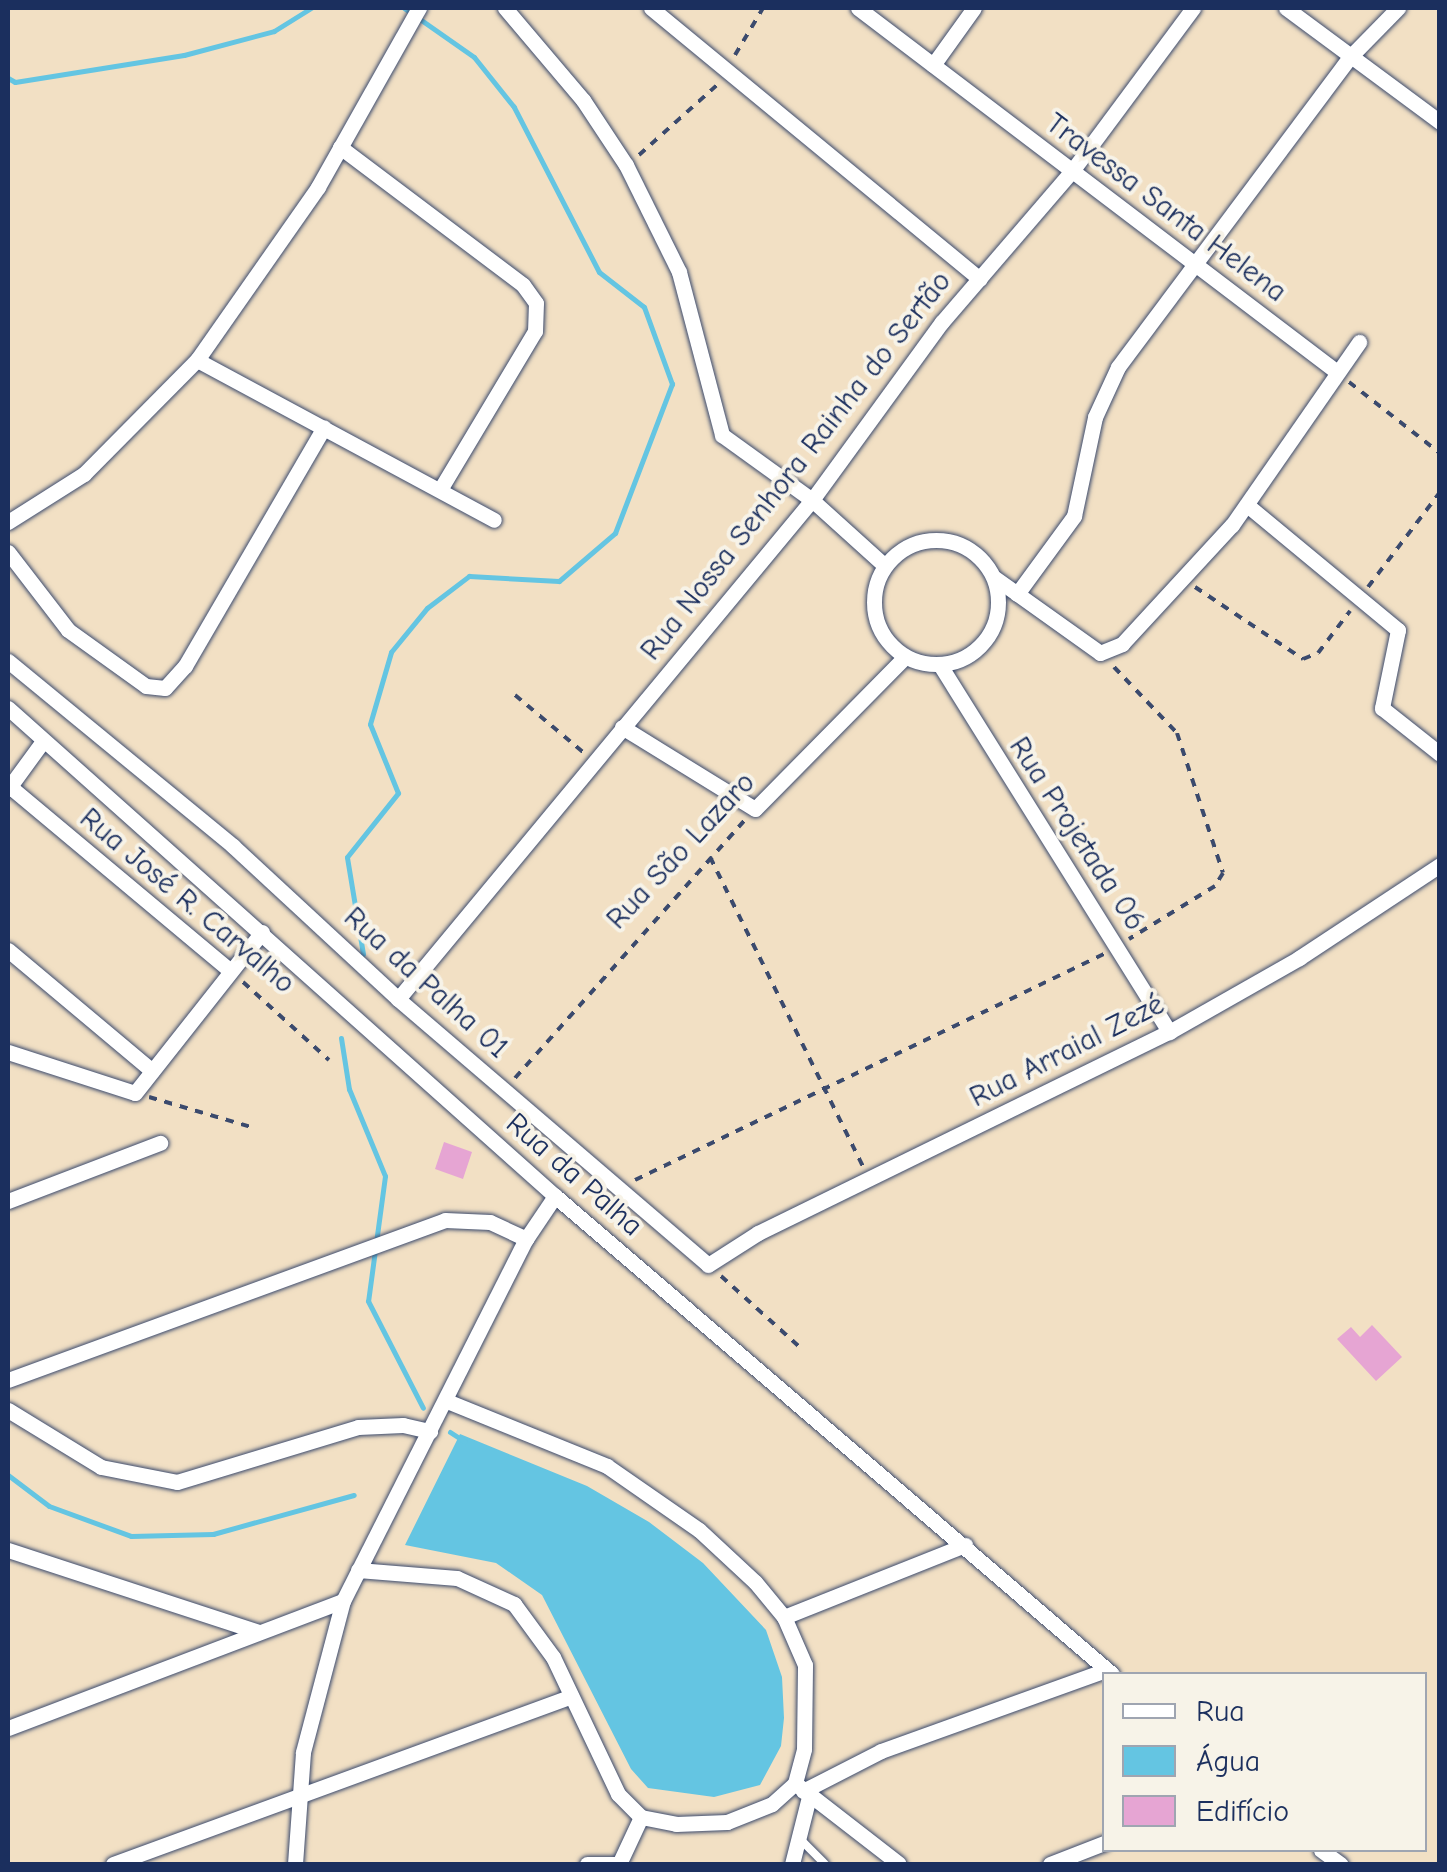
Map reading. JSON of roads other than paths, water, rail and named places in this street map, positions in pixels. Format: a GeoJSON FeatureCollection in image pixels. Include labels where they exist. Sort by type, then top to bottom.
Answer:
{"type":"FeatureCollection","features":[{"type":"Feature","properties":{"kind":"street"},"geometry":{"type":"LineString","coordinates":[[8,522],[84,474],[197,360],[340,147],[419,8]]}},
{"type":"Feature","properties":{"kind":"street"},"geometry":{"type":"LineString","coordinates":[[505,8],[583,100],[626,165],[679,272],[722,435],[812,500],[884,566]]}},
{"type":"Feature","properties":{"kind":"street"},"geometry":{"type":"LineString","coordinates":[[651,8],[980,279]]}},
{"type":"Feature","properties":{"kind":"street","name":"Travessa Santa Helena"},"geometry":{"type":"LineString","coordinates":[[858,8],[1337,372]]}},
{"type":"Feature","properties":{"kind":"street"},"geometry":{"type":"LineString","coordinates":[[932,65],[974,8]]}},
{"type":"Feature","properties":{"kind":"street","name":"Rua Nossa Senhora Rainha do Sertão"},"geometry":{"type":"LineString","coordinates":[[398,999],[812,500],[980,279],[1072,171],[1193,8]]}},
{"type":"Feature","properties":{"kind":"street"},"geometry":{"type":"LineString","coordinates":[[1286,8],[1440,122]]}},
{"type":"Feature","properties":{"kind":"street"},"geometry":{"type":"LineString","coordinates":[[1017,594],[1074,516],[1094,417],[1109,384],[1350,57],[1398,8]]}},
{"type":"Feature","properties":{"kind":"street"},"geometry":{"type":"LineString","coordinates":[[340,147],[523,285],[536,303],[535,331],[440,490]]}},
{"type":"Feature","properties":{"kind":"street"},"geometry":{"type":"LineString","coordinates":[[995,578],[997,612],[984,642],[940,665],[906,657],[879,628],[874,608],[884,566],[912,545],[948,541],[977,555],[995,578],[1100,653],[1133,635],[1179,576],[1247,505],[1360,342]]}},
{"type":"Feature","properties":{"kind":"street"},"geometry":{"type":"LineString","coordinates":[[197,360],[494,520]]}},
{"type":"Feature","properties":{"kind":"street"},"geometry":{"type":"LineString","coordinates":[[8,552],[68,630],[146,686],[165,688],[206,632],[324,427]]}},
{"type":"Feature","properties":{"kind":"street"},"geometry":{"type":"LineString","coordinates":[[1247,505],[1362,596],[1400,634],[1382,696],[1384,714],[1440,754]]}},
{"type":"Feature","properties":{"kind":"street","name":"Rua São Lazaro"},"geometry":{"type":"LineString","coordinates":[[622,727],[755,809],[906,657]]}},
{"type":"Feature","properties":{"kind":"street","name":"Rua da Palha 01"},"geometry":{"type":"LineString","coordinates":[[8,661],[233,846],[398,999],[708,1265]]}},
{"type":"Feature","properties":{"kind":"street","name":"Rua Projetada 06"},"geometry":{"type":"LineString","coordinates":[[940,665],[1169,1032]]}},
{"type":"Feature","properties":{"kind":"street","name":"Rua da Palha"},"geometry":{"type":"LineString","coordinates":[[8,708],[555,1196],[965,1544],[1109,1672]]}},
{"type":"Feature","properties":{"kind":"street"},"geometry":{"type":"LineString","coordinates":[[8,787],[43,741]]}},
{"type":"Feature","properties":{"kind":"street","name":"Rua José R. Carvalho"},"geometry":{"type":"LineString","coordinates":[[8,787],[228,968]]}},
{"type":"Feature","properties":{"kind":"street","name":"Rua Arraial Zezé"},"geometry":{"type":"LineString","coordinates":[[708,1265],[1169,1032],[1299,958],[1440,865]]}},
{"type":"Feature","properties":{"kind":"street"},"geometry":{"type":"LineString","coordinates":[[8,1052],[135,1093],[228,968],[262,932]]}},
{"type":"Feature","properties":{"kind":"street"},"geometry":{"type":"LineString","coordinates":[[8,950],[152,1072]]}},
{"type":"Feature","properties":{"kind":"street"},"geometry":{"type":"LineString","coordinates":[[8,1201],[160,1143]]}},
{"type":"Feature","properties":{"kind":"street"},"geometry":{"type":"LineString","coordinates":[[295,1864],[296,1796],[314,1698],[344,1601],[526,1239],[555,1196]]}},
{"type":"Feature","properties":{"kind":"street"},"geometry":{"type":"LineString","coordinates":[[8,1380],[445,1220],[490,1222],[526,1239]]}},
{"type":"Feature","properties":{"kind":"street"},"geometry":{"type":"LineString","coordinates":[[447,1400],[632,1482],[699,1530],[784,1617],[805,1665],[802,1790],[792,1864]]}},
{"type":"Feature","properties":{"kind":"street"},"geometry":{"type":"LineString","coordinates":[[8,1410],[101,1468],[177,1482],[358,1427],[404,1424],[430,1431]]}},
{"type":"Feature","properties":{"kind":"street"},"geometry":{"type":"LineString","coordinates":[[784,1617],[965,1544]]}},
{"type":"Feature","properties":{"kind":"street"},"geometry":{"type":"LineString","coordinates":[[8,1550],[259,1632]]}},
{"type":"Feature","properties":{"kind":"street"},"geometry":{"type":"LineString","coordinates":[[358,1570],[457,1578],[499,1594],[533,1624],[618,1794],[641,1817],[676,1824],[728,1822],[881,1750],[1102,1674]]}},
{"type":"Feature","properties":{"kind":"street"},"geometry":{"type":"LineString","coordinates":[[8,1728],[344,1601]]}},
{"type":"Feature","properties":{"kind":"street"},"geometry":{"type":"LineString","coordinates":[[113,1864],[571,1696]]}},
{"type":"Feature","properties":{"kind":"street"},"geometry":{"type":"LineString","coordinates":[[802,1790],[899,1864]]}},
{"type":"Feature","properties":{"kind":"street"},"geometry":{"type":"LineString","coordinates":[[587,1864],[618,1864],[641,1817]]}},
{"type":"Feature","properties":{"kind":"street"},"geometry":{"type":"LineString","coordinates":[[1050,1864],[1102,1844]]}},
{"type":"Feature","properties":{"kind":"lane"},"geometry":{"type":"LineString","coordinates":[[798,1836],[825,1864]]}},
{"type":"Feature","properties":{"kind":"water"},"geometry":{"type":"Polygon","coordinates":[[[460,1434],[587,1486],[649,1522],[703,1563],[766,1630],[782,1677],[784,1718],[781,1746],[760,1785],[714,1797],[648,1788],[631,1769],[542,1595],[496,1563],[405,1545],[460,1434]]]}},
{"type":"Feature","properties":{"kind":"waterway"},"geometry":{"type":"LineString","coordinates":[[8,78],[15,82],[184,55],[274,31],[311,8]]}},
{"type":"Feature","properties":{"kind":"waterway"},"geometry":{"type":"LineString","coordinates":[[363,954],[347,857],[398,793],[370,724],[391,652],[427,608],[469,576],[559,581],[615,533],[672,384],[644,307],[599,272],[514,107],[474,57],[404,8]]}},
{"type":"Feature","properties":{"kind":"waterway"},"geometry":{"type":"LineString","coordinates":[[341,1038],[349,1089],[385,1176],[368,1301],[423,1408]]}},
{"type":"Feature","properties":{"kind":"waterway"},"geometry":{"type":"LineString","coordinates":[[450,1432],[464,1441]]}},
{"type":"Feature","properties":{"kind":"waterway"},"geometry":{"type":"LineString","coordinates":[[8,1475],[49,1506],[131,1536],[213,1534],[354,1495]]}}]}
